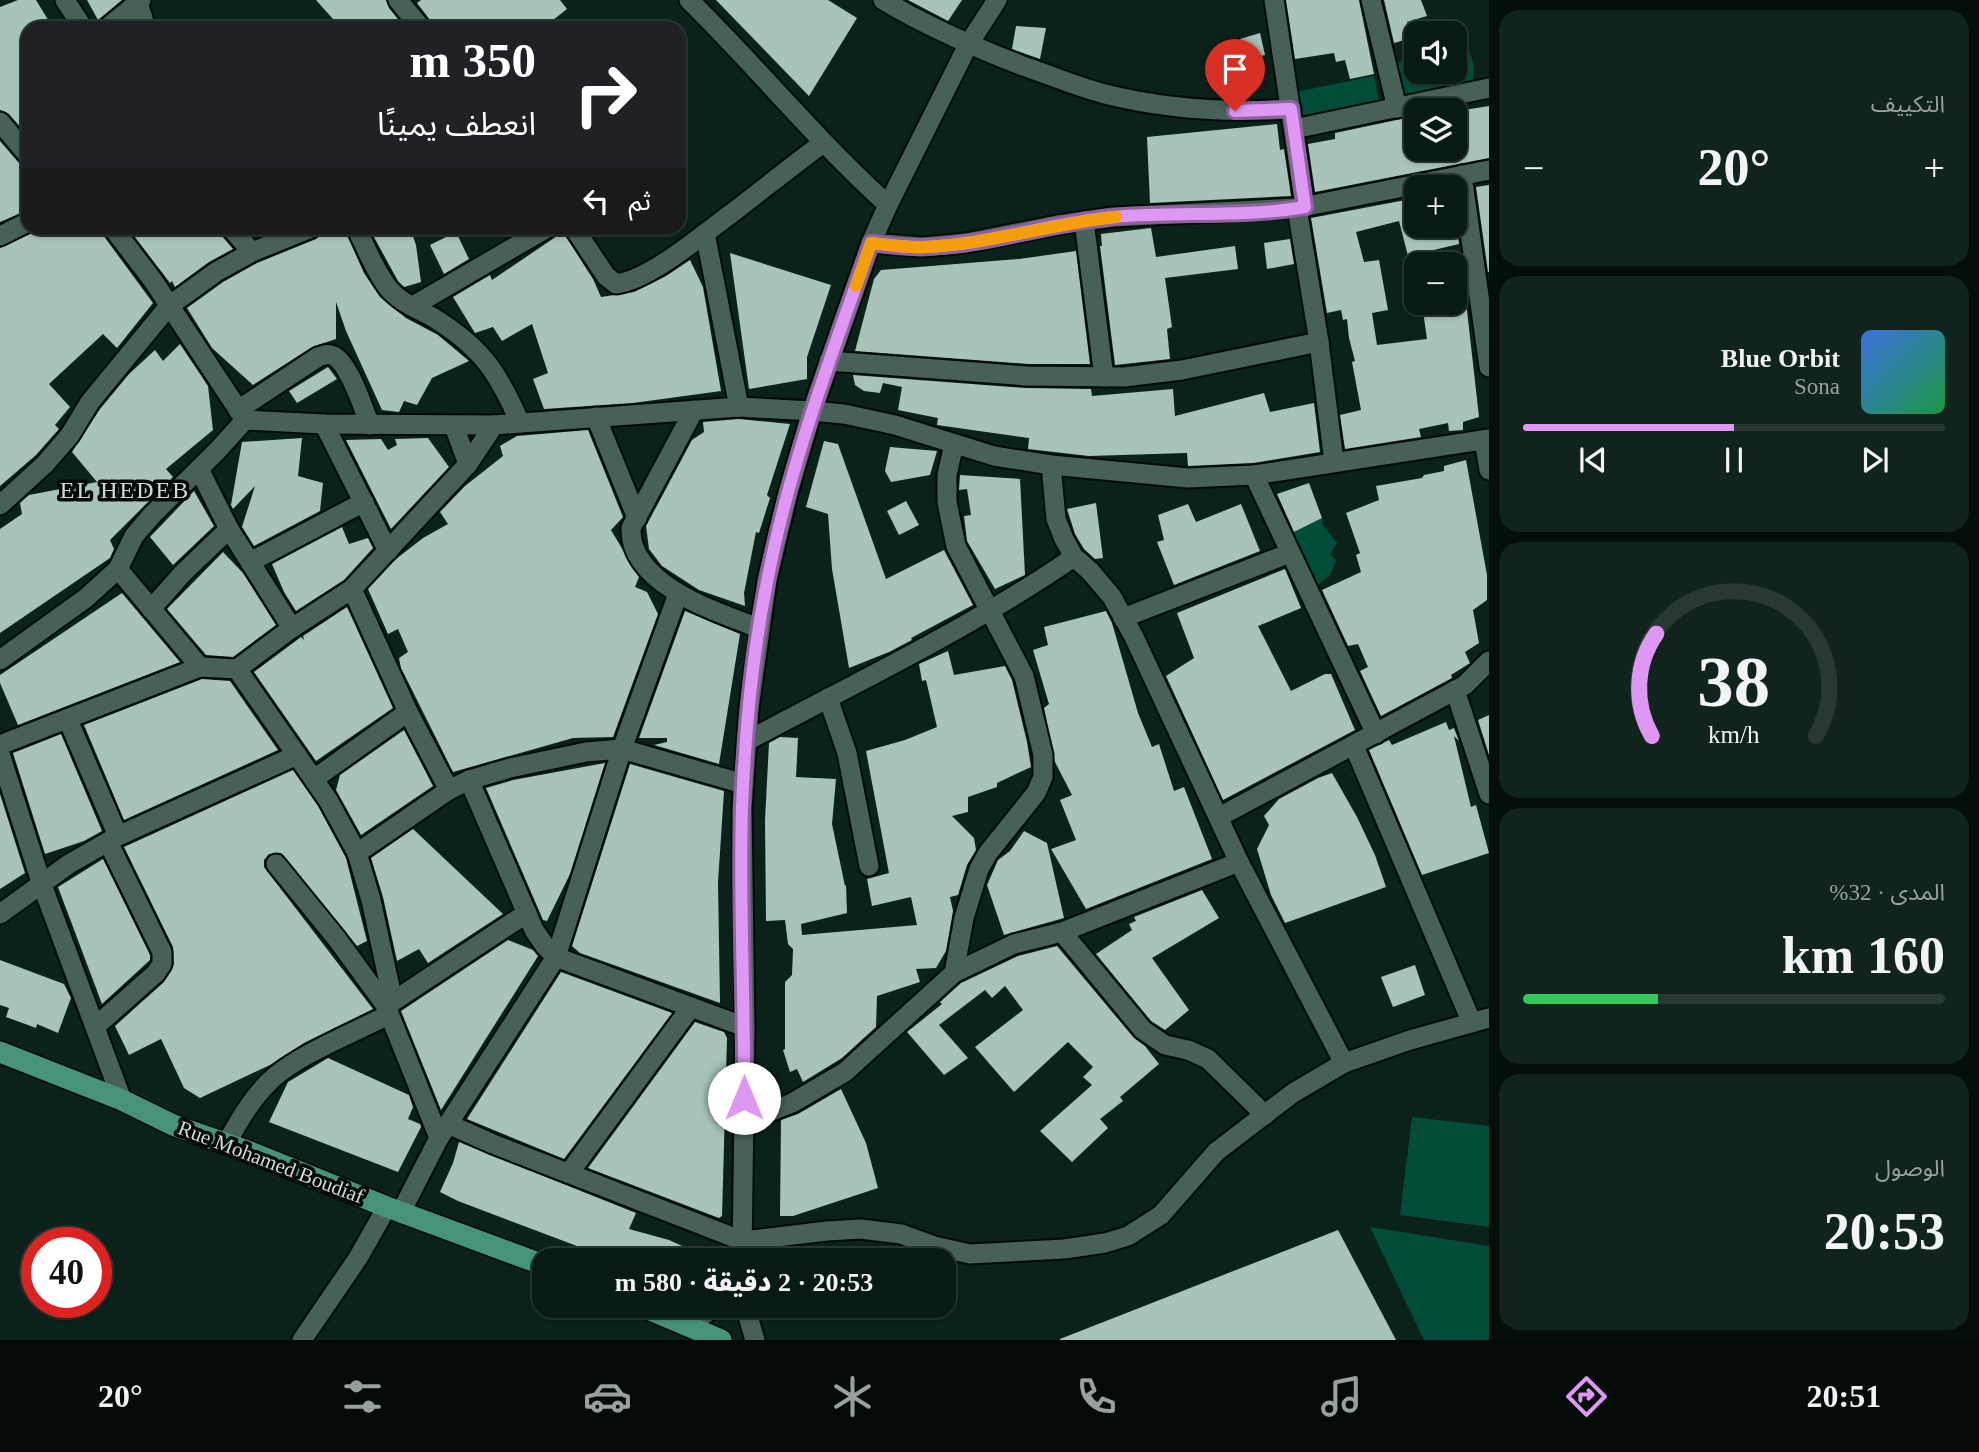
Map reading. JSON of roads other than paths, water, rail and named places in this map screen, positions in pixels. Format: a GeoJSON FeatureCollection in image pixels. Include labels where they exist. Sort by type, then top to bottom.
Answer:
{"type":"FeatureCollection","features":[{"type":"Feature","properties":{"kind":"main road","name":"Rue Mohamed Boudiaf"},"geometry":{"type":"LineString","coordinates":[[0,1052],[122,1100],[173,1125],[532,1261]]}},
{"type":"Feature","properties":{"kind":"main road"},"geometry":{"type":"LineString","coordinates":[[671,1318],[721,1340]]}},
{"type":"Feature","properties":{"kind":"street"},"geometry":{"type":"LineString","coordinates":[[65,0],[78,21]]}},
{"type":"Feature","properties":{"kind":"street"},"geometry":{"type":"LineString","coordinates":[[398,0],[415,21]]}},
{"type":"Feature","properties":{"kind":"street"},"geometry":{"type":"LineString","coordinates":[[883,0],[968,45],[1102,93],[1153,104],[1255,111],[1291,109]]}},
{"type":"Feature","properties":{"kind":"street"},"geometry":{"type":"LineString","coordinates":[[743,1248],[745,1027],[742,834],[747,741],[767,580],[788,493],[813,411],[871,243],[968,45],[997,0]]}},
{"type":"Feature","properties":{"kind":"street"},"geometry":{"type":"LineString","coordinates":[[1273,0],[1294,129],[1301,208],[1334,462]]}},
{"type":"Feature","properties":{"kind":"street"},"geometry":{"type":"LineString","coordinates":[[1371,0],[1397,108]]}},
{"type":"Feature","properties":{"kind":"street"},"geometry":{"type":"LineString","coordinates":[[115,21],[139,1],[144,21]]}},
{"type":"Feature","properties":{"kind":"street"},"geometry":{"type":"LineString","coordinates":[[692,1],[823,143],[888,205]]}},
{"type":"Feature","properties":{"kind":"street"},"geometry":{"type":"LineString","coordinates":[[1294,129],[1489,88]]}},
{"type":"Feature","properties":{"kind":"street"},"geometry":{"type":"LineString","coordinates":[[0,122],[21,147]]}},
{"type":"Feature","properties":{"kind":"street"},"geometry":{"type":"LineString","coordinates":[[579,235],[606,276],[616,284],[629,282],[705,233],[823,143]]}},
{"type":"Feature","properties":{"kind":"street"},"geometry":{"type":"LineString","coordinates":[[1462,175],[1489,170]]}},
{"type":"Feature","properties":{"kind":"street"},"geometry":{"type":"LineString","coordinates":[[871,243],[923,247],[1113,217],[1301,208],[1404,187]]}},
{"type":"Feature","properties":{"kind":"street"},"geometry":{"type":"LineString","coordinates":[[1467,211],[1489,368]]}},
{"type":"Feature","properties":{"kind":"street"},"geometry":{"type":"LineString","coordinates":[[1084,221],[1104,377]]}},
{"type":"Feature","properties":{"kind":"street"},"geometry":{"type":"LineString","coordinates":[[0,236],[21,226]]}},
{"type":"Feature","properties":{"kind":"street"},"geometry":{"type":"LineString","coordinates":[[705,233],[739,407]]}},
{"type":"Feature","properties":{"kind":"street"},"geometry":{"type":"LineString","coordinates":[[118,235],[241,415]]}},
{"type":"Feature","properties":{"kind":"street"},"geometry":{"type":"LineString","coordinates":[[237,235],[251,252]]}},
{"type":"Feature","properties":{"kind":"street"},"geometry":{"type":"LineString","coordinates":[[0,505],[45,464],[70,435],[90,402],[169,306],[216,272],[251,252],[294,235]]}},
{"type":"Feature","properties":{"kind":"street"},"geometry":{"type":"LineString","coordinates":[[360,235],[388,288],[401,300],[471,344],[490,364],[506,391],[520,424]]}},
{"type":"Feature","properties":{"kind":"street"},"geometry":{"type":"LineString","coordinates":[[413,306],[535,235]]}},
{"type":"Feature","properties":{"kind":"street"},"geometry":{"type":"LineString","coordinates":[[829,361],[1027,376],[1124,377],[1182,370],[1319,342]]}},
{"type":"Feature","properties":{"kind":"street"},"geometry":{"type":"LineString","coordinates":[[0,660],[86,597],[118,569],[134,536],[199,469],[241,415],[318,357],[327,354],[336,357],[347,370],[370,425]]}},
{"type":"Feature","properties":{"kind":"street"},"geometry":{"type":"LineString","coordinates":[[241,415],[324,424],[454,426],[520,424],[739,407],[844,414],[895,425],[994,456],[1188,478],[1254,475],[1486,440],[1489,470]]}},
{"type":"Feature","properties":{"kind":"street"},"geometry":{"type":"LineString","coordinates":[[694,410],[631,528],[634,553],[641,563],[678,594],[720,614],[759,628]]}},
{"type":"Feature","properties":{"kind":"street"},"geometry":{"type":"LineString","coordinates":[[596,417],[637,518]]}},
{"type":"Feature","properties":{"kind":"street"},"geometry":{"type":"LineString","coordinates":[[324,424],[388,551]]}},
{"type":"Feature","properties":{"kind":"street"},"geometry":{"type":"LineString","coordinates":[[0,745],[200,667],[237,669],[292,628],[352,589],[468,464],[494,425]]}},
{"type":"Feature","properties":{"kind":"street"},"geometry":{"type":"LineString","coordinates":[[454,426],[468,464]]}},
{"type":"Feature","properties":{"kind":"street"},"geometry":{"type":"LineString","coordinates":[[954,444],[947,475],[947,502],[956,545],[1024,676],[1043,755],[1043,777],[1036,793],[988,853],[979,869],[964,918],[954,973]]}},
{"type":"Feature","properties":{"kind":"street"},"geometry":{"type":"LineString","coordinates":[[1051,464],[1056,519],[1074,557],[1112,597],[1124,618],[1239,862],[1344,1063]]}},
{"type":"Feature","properties":{"kind":"street"},"geometry":{"type":"LineString","coordinates":[[199,469],[229,529],[292,628]]}},
{"type":"Feature","properties":{"kind":"street"},"geometry":{"type":"LineString","coordinates":[[1254,475],[1376,734]]}},
{"type":"Feature","properties":{"kind":"street"},"geometry":{"type":"LineString","coordinates":[[250,562],[363,502]]}},
{"type":"Feature","properties":{"kind":"street"},"geometry":{"type":"LineString","coordinates":[[151,609],[183,573],[229,529]]}},
{"type":"Feature","properties":{"kind":"street"},"geometry":{"type":"LineString","coordinates":[[1124,618],[1290,554]]}},
{"type":"Feature","properties":{"kind":"street"},"geometry":{"type":"LineString","coordinates":[[747,741],[989,611],[1074,557]]}},
{"type":"Feature","properties":{"kind":"street"},"geometry":{"type":"LineString","coordinates":[[118,569],[200,667]]}},
{"type":"Feature","properties":{"kind":"street"},"geometry":{"type":"LineString","coordinates":[[352,589],[408,712],[449,790]]}},
{"type":"Feature","properties":{"kind":"street"},"geometry":{"type":"LineString","coordinates":[[302,1340],[394,1210],[556,957],[622,749],[678,594]]}},
{"type":"Feature","properties":{"kind":"street"},"geometry":{"type":"LineString","coordinates":[[1219,817],[1465,685],[1489,661]]}},
{"type":"Feature","properties":{"kind":"street"},"geometry":{"type":"LineString","coordinates":[[237,669],[314,779],[357,853],[371,900],[389,1008]]}},
{"type":"Feature","properties":{"kind":"street"},"geometry":{"type":"LineString","coordinates":[[1455,690],[1489,793]]}},
{"type":"Feature","properties":{"kind":"street"},"geometry":{"type":"LineString","coordinates":[[828,698],[846,753],[859,806],[869,866]]}},
{"type":"Feature","properties":{"kind":"street"},"geometry":{"type":"LineString","coordinates":[[314,779],[408,712]]}},
{"type":"Feature","properties":{"kind":"street"},"geometry":{"type":"LineString","coordinates":[[68,720],[113,839],[162,951],[162,964],[156,973],[96,1026]]}},
{"type":"Feature","properties":{"kind":"street"},"geometry":{"type":"LineString","coordinates":[[956,1251],[970,1254],[1016,1253],[1105,1243],[1128,1236],[1161,1215],[1216,1152],[1293,1093],[1344,1063],[1410,1040],[1481,1021],[1354,746]]}},
{"type":"Feature","properties":{"kind":"street"},"geometry":{"type":"LineString","coordinates":[[357,853],[449,790],[469,780],[586,752],[622,749],[744,784]]}},
{"type":"Feature","properties":{"kind":"street"},"geometry":{"type":"LineString","coordinates":[[0,754],[41,882],[122,1100]]}},
{"type":"Feature","properties":{"kind":"street"},"geometry":{"type":"LineString","coordinates":[[0,914],[41,882],[113,839],[297,755]]}},
{"type":"Feature","properties":{"kind":"street"},"geometry":{"type":"LineString","coordinates":[[469,780],[534,930],[544,946],[556,957],[745,1027]]}},
{"type":"Feature","properties":{"kind":"street"},"geometry":{"type":"LineString","coordinates":[[744,1122],[792,1103],[845,1072],[954,973],[1014,944],[1062,932],[1239,862]]}},
{"type":"Feature","properties":{"kind":"street"},"geometry":{"type":"LineString","coordinates":[[276,864],[389,1008],[444,1131],[569,1173],[738,1248]]}},
{"type":"Feature","properties":{"kind":"street"},"geometry":{"type":"LineString","coordinates":[[226,1143],[252,1100],[271,1079],[288,1066],[389,1008],[527,913]]}},
{"type":"Feature","properties":{"kind":"street"},"geometry":{"type":"LineString","coordinates":[[1062,932],[1143,1031],[1165,1045],[1188,1050],[1208,1059],[1265,1115]]}},
{"type":"Feature","properties":{"kind":"street"},"geometry":{"type":"LineString","coordinates":[[569,1173],[691,1007]]}},
{"type":"Feature","properties":{"kind":"street"},"geometry":{"type":"LineString","coordinates":[[752,1248],[827,1231],[861,1230],[901,1234],[943,1248]]}},
{"type":"Feature","properties":{"kind":"street"},"geometry":{"type":"LineString","coordinates":[[688,1325],[698,1318]]}},
{"type":"Feature","properties":{"kind":"street"},"geometry":{"type":"LineString","coordinates":[[748,1318],[755,1340]]}},
{"type":"Feature","properties":{"kind":"district","name":"EL HEDEB"},"geometry":{"type":"Point","coordinates":[125,490]}}]}
